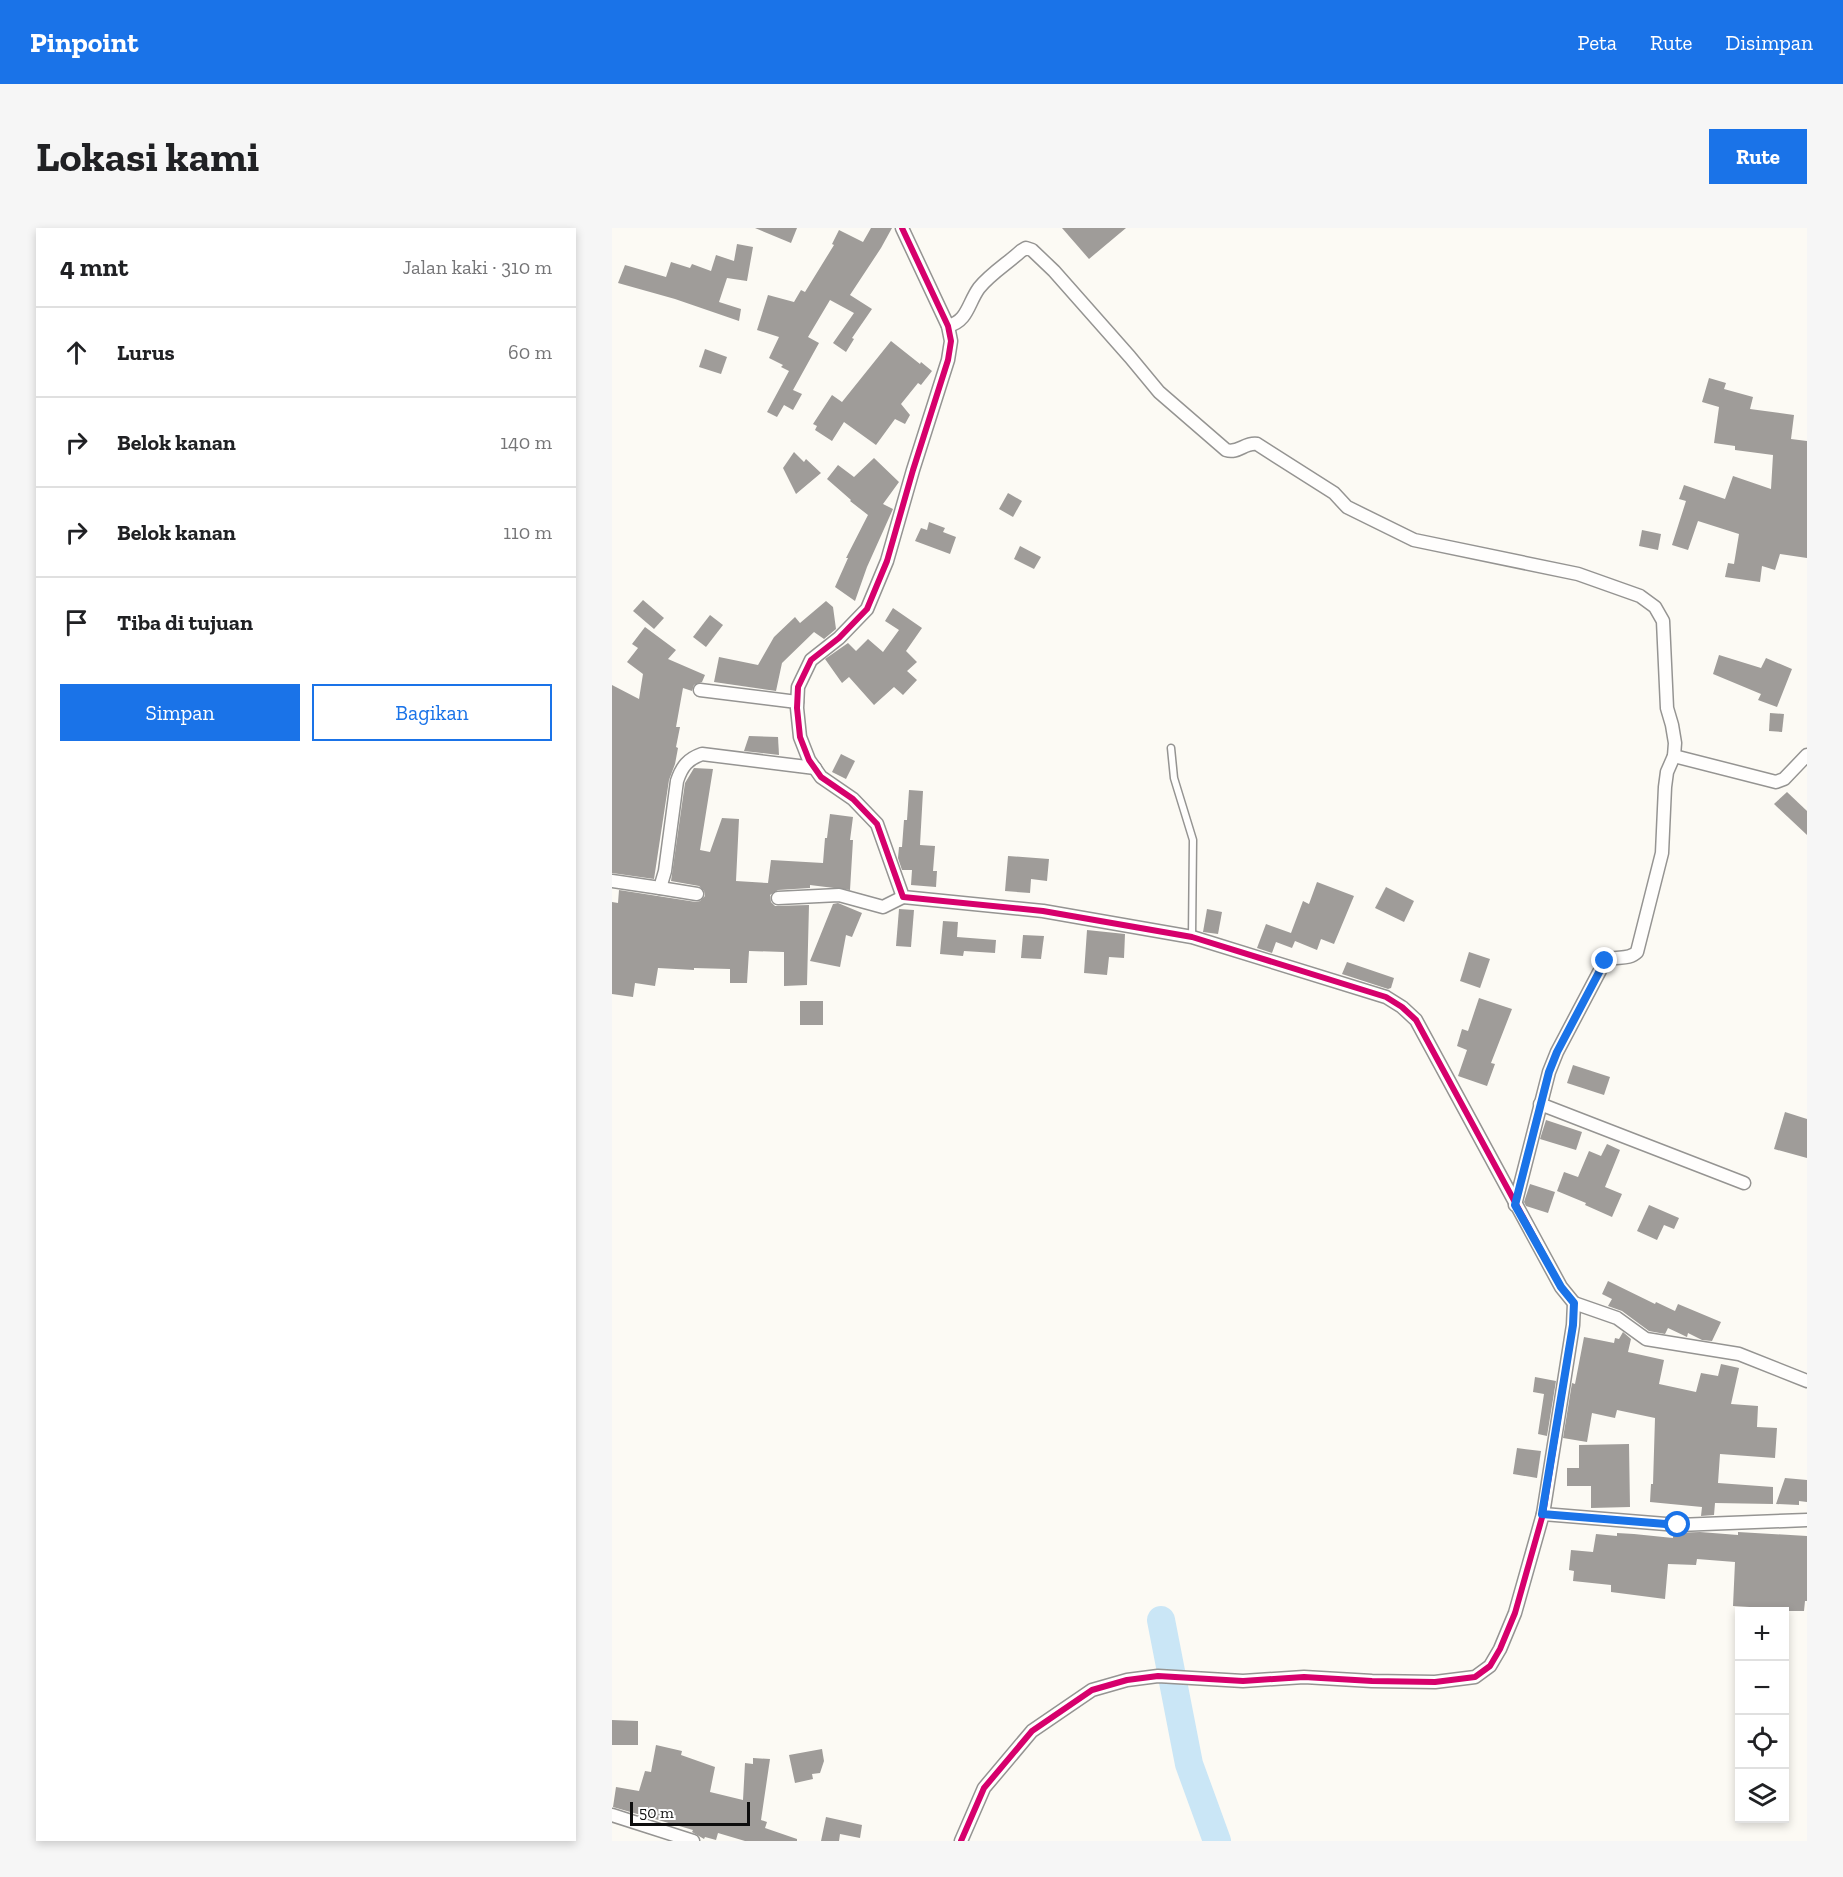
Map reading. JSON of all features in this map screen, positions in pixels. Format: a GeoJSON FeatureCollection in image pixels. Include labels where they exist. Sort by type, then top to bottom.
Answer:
{"type":"FeatureCollection","features":[{"type":"Feature","properties":{"kind":"street"},"geometry":{"type":"LineString","coordinates":[[902,228],[948,326],[951,341],[948,360],[887,561],[867,609],[839,638],[811,660],[798,687],[797,702],[801,737],[809,760],[821,777],[853,799],[877,824],[903,897]]}},
{"type":"Feature","properties":{"kind":"street"},"geometry":{"type":"LineString","coordinates":[[948,326],[956,324],[963,318],[979,287],[1021,251],[1026,248],[1032,249],[1115,340],[1158,392],[1226,450],[1234,452],[1249,444],[1257,444],[1334,493],[1347,507],[1414,540],[1581,575],[1649,601],[1660,614],[1663,621],[1667,708],[1674,736],[1674,756],[1667,772],[1665,787],[1662,853],[1638,949],[1633,956],[1610,958],[1604,964],[1557,1052],[1540,1104],[1515,1205]]}},
{"type":"Feature","properties":{"kind":"street"},"geometry":{"type":"LineString","coordinates":[[699,690],[797,702]]}},
{"type":"Feature","properties":{"kind":"street"},"geometry":{"type":"LineString","coordinates":[[660,888],[665,871],[677,781],[680,770],[686,762],[702,754],[815,768]]}},
{"type":"Feature","properties":{"kind":"street"},"geometry":{"type":"LineString","coordinates":[[1674,756],[1776,782],[1784,779],[1807,755]]}},
{"type":"Feature","properties":{"kind":"street"},"geometry":{"type":"LineString","coordinates":[[612,881],[697,894]]}},
{"type":"Feature","properties":{"kind":"street"},"geometry":{"type":"LineString","coordinates":[[778,897],[839,895],[884,907],[903,897],[1044,911],[1192,936],[1386,997],[1416,1020],[1515,1205],[1561,1287],[1574,1303],[1617,1318],[1646,1340],[1739,1354],[1807,1381]]}},
{"type":"Feature","properties":{"kind":"street"},"geometry":{"type":"LineString","coordinates":[[1540,1104],[1744,1183]]}},
{"type":"Feature","properties":{"kind":"street"},"geometry":{"type":"LineString","coordinates":[[961,1841],[984,1788],[1032,1731],[1092,1690],[1127,1680],[1158,1676],[1243,1681],[1304,1677],[1435,1682],[1475,1677],[1490,1666],[1515,1613],[1542,1514],[1573,1325],[1574,1303]]}},
{"type":"Feature","properties":{"kind":"street"},"geometry":{"type":"LineString","coordinates":[[1542,1514],[1678,1525],[1807,1520]]}},
{"type":"Feature","properties":{"kind":"street"},"geometry":{"type":"LineString","coordinates":[[612,1815],[693,1841]]}},
{"type":"Feature","properties":{"kind":"lane"},"geometry":{"type":"LineString","coordinates":[[1171,747],[1174,778],[1194,840],[1192,936]]}},
{"type":"Feature","properties":{"kind":"building"},"geometry":{"type":"Polygon","coordinates":[[[755,228],[797,228],[791,243],[755,228]]]}},
{"type":"Feature","properties":{"kind":"building"},"geometry":{"type":"Polygon","coordinates":[[[871,228],[892,228],[850,295],[872,309],[852,338],[854,339],[846,352],[833,343],[854,313],[830,300],[808,337],[819,343],[793,390],[802,394],[793,410],[784,405],[777,417],[767,412],[789,371],[769,358],[779,337],[757,330],[768,295],[794,302],[801,290],[805,292],[834,245],[832,244],[839,230],[863,242],[871,228]]]}},
{"type":"Feature","properties":{"kind":"building"},"geometry":{"type":"Polygon","coordinates":[[[1062,228],[1126,228],[1089,259],[1062,228]]]}},
{"type":"Feature","properties":{"kind":"building"},"geometry":{"type":"Polygon","coordinates":[[[737,244],[753,247],[747,281],[727,278],[719,302],[741,309],[739,321],[675,299],[618,283],[625,265],[666,277],[671,262],[690,268],[692,264],[711,271],[716,255],[734,261],[737,244]]]}},
{"type":"Feature","properties":{"kind":"building"},"geometry":{"type":"Polygon","coordinates":[[[891,341],[932,371],[921,385],[918,383],[901,404],[910,415],[905,424],[895,419],[876,445],[844,422],[832,441],[815,430],[817,426],[813,424],[832,395],[842,402],[891,341]]]}},
{"type":"Feature","properties":{"kind":"building"},"geometry":{"type":"Polygon","coordinates":[[[705,349],[727,357],[721,374],[699,367],[705,349]]]}},
{"type":"Feature","properties":{"kind":"building"},"geometry":{"type":"Polygon","coordinates":[[[1709,378],[1726,383],[1724,389],[1753,397],[1750,409],[1794,415],[1791,439],[1807,441],[1807,558],[1780,554],[1775,570],[1762,566],[1760,582],[1725,577],[1728,563],[1734,564],[1739,534],[1698,521],[1688,550],[1672,545],[1686,501],[1679,499],[1684,485],[1725,499],[1733,476],[1771,489],[1773,455],[1735,450],[1735,446],[1714,443],[1719,407],[1702,402],[1709,378]]]}},
{"type":"Feature","properties":{"kind":"building"},"geometry":{"type":"Polygon","coordinates":[[[794,452],[804,462],[806,459],[821,473],[796,494],[783,468],[794,452]]]}},
{"type":"Feature","properties":{"kind":"building"},"geometry":{"type":"Polygon","coordinates":[[[874,458],[899,482],[883,504],[893,509],[867,567],[855,601],[835,587],[848,558],[846,558],[868,515],[827,479],[838,465],[854,477],[874,458]]]}},
{"type":"Feature","properties":{"kind":"building"},"geometry":{"type":"Polygon","coordinates":[[[1008,493],[1022,501],[1013,517],[999,509],[1008,493]]]}},
{"type":"Feature","properties":{"kind":"building"},"geometry":{"type":"Polygon","coordinates":[[[929,522],[945,528],[943,532],[956,537],[950,554],[915,541],[921,528],[927,530],[929,522]]]}},
{"type":"Feature","properties":{"kind":"building"},"geometry":{"type":"Polygon","coordinates":[[[1642,530],[1661,534],[1658,550],[1639,546],[1642,530]]]}},
{"type":"Feature","properties":{"kind":"building"},"geometry":{"type":"Polygon","coordinates":[[[1020,546],[1041,557],[1034,569],[1014,559],[1020,546]]]}},
{"type":"Feature","properties":{"kind":"building"},"geometry":{"type":"Polygon","coordinates":[[[643,600],[664,618],[654,629],[633,611],[643,600]]]}},
{"type":"Feature","properties":{"kind":"building"},"geometry":{"type":"Polygon","coordinates":[[[826,601],[833,607],[836,629],[824,639],[814,632],[782,663],[776,691],[714,682],[719,657],[758,665],[774,637],[795,617],[800,623],[826,601]]]}},
{"type":"Feature","properties":{"kind":"building"},"geometry":{"type":"Polygon","coordinates":[[[893,608],[922,628],[906,651],[917,662],[907,671],[917,680],[903,695],[894,687],[874,705],[849,677],[842,683],[825,659],[848,643],[856,651],[868,639],[883,652],[899,630],[885,621],[893,608]]]}},
{"type":"Feature","properties":{"kind":"building"},"geometry":{"type":"Polygon","coordinates":[[[710,615],[723,625],[706,647],[693,637],[710,615]]]}},
{"type":"Feature","properties":{"kind":"building"},"geometry":{"type":"Polygon","coordinates":[[[645,627],[676,650],[668,659],[705,675],[702,682],[694,685],[692,691],[683,688],[676,727],[680,727],[676,747],[678,748],[669,780],[654,879],[612,873],[612,685],[639,699],[643,674],[627,662],[638,648],[632,644],[645,627]]]}},
{"type":"Feature","properties":{"kind":"building"},"geometry":{"type":"Polygon","coordinates":[[[1719,655],[1761,668],[1766,658],[1792,669],[1777,707],[1758,700],[1761,694],[1713,674],[1719,655]]]}},
{"type":"Feature","properties":{"kind":"building"},"geometry":{"type":"Polygon","coordinates":[[[1770,713],[1784,714],[1782,732],[1769,731],[1770,713]]]}},
{"type":"Feature","properties":{"kind":"building"},"geometry":{"type":"Polygon","coordinates":[[[749,736],[778,737],[779,755],[744,751],[749,736]]]}},
{"type":"Feature","properties":{"kind":"building"},"geometry":{"type":"Polygon","coordinates":[[[841,754],[855,761],[846,779],[832,772],[841,754]]]}},
{"type":"Feature","properties":{"kind":"building"},"geometry":{"type":"Polygon","coordinates":[[[694,768],[713,769],[700,850],[710,852],[722,818],[739,819],[736,881],[768,883],[771,860],[823,863],[830,814],[853,817],[850,840],[853,840],[850,890],[810,885],[810,888],[778,890],[770,895],[771,902],[775,906],[809,905],[807,985],[784,986],[784,952],[749,951],[747,983],[730,983],[730,969],[658,968],[655,986],[635,983],[633,997],[612,994],[612,902],[618,903],[619,890],[696,902],[705,896],[699,886],[671,881],[685,783],[694,768]]]}},
{"type":"Feature","properties":{"kind":"building"},"geometry":{"type":"Polygon","coordinates":[[[909,790],[923,791],[920,845],[935,846],[933,871],[937,871],[936,887],[911,885],[912,870],[902,870],[898,858],[899,847],[902,847],[904,820],[907,820],[909,790]]]}},
{"type":"Feature","properties":{"kind":"building"},"geometry":{"type":"Polygon","coordinates":[[[1787,792],[1807,811],[1807,835],[1774,804],[1787,792]]]}},
{"type":"Feature","properties":{"kind":"building"},"geometry":{"type":"Polygon","coordinates":[[[1008,856],[1049,859],[1047,881],[1031,879],[1030,893],[1005,891],[1008,856]]]}},
{"type":"Feature","properties":{"kind":"building"},"geometry":{"type":"Polygon","coordinates":[[[1317,882],[1354,896],[1334,944],[1321,939],[1317,950],[1295,941],[1292,948],[1276,942],[1272,953],[1257,948],[1266,924],[1291,933],[1303,901],[1309,904],[1317,882]]]}},
{"type":"Feature","properties":{"kind":"building"},"geometry":{"type":"Polygon","coordinates":[[[1386,887],[1414,901],[1404,922],[1375,908],[1386,887]]]}},
{"type":"Feature","properties":{"kind":"building"},"geometry":{"type":"Polygon","coordinates":[[[838,903],[862,913],[852,937],[846,935],[840,967],[810,961],[833,904],[838,903]]]}},
{"type":"Feature","properties":{"kind":"building"},"geometry":{"type":"Polygon","coordinates":[[[899,909],[914,910],[911,947],[896,946],[899,909]]]}},
{"type":"Feature","properties":{"kind":"building"},"geometry":{"type":"Polygon","coordinates":[[[1207,909],[1222,912],[1218,934],[1203,932],[1207,909]]]}},
{"type":"Feature","properties":{"kind":"building"},"geometry":{"type":"Polygon","coordinates":[[[943,921],[958,922],[957,937],[996,940],[995,953],[964,951],[963,956],[940,954],[943,921]]]}},
{"type":"Feature","properties":{"kind":"building"},"geometry":{"type":"Polygon","coordinates":[[[1087,930],[1125,934],[1124,958],[1109,957],[1107,975],[1084,973],[1087,930]]]}},
{"type":"Feature","properties":{"kind":"building"},"geometry":{"type":"Polygon","coordinates":[[[1023,935],[1044,936],[1041,959],[1021,958],[1023,935]]]}},
{"type":"Feature","properties":{"kind":"building"},"geometry":{"type":"Polygon","coordinates":[[[1469,952],[1490,959],[1480,988],[1460,981],[1469,952]]]}},
{"type":"Feature","properties":{"kind":"building"},"geometry":{"type":"Polygon","coordinates":[[[1347,962],[1394,978],[1391,988],[1342,974],[1347,962]]]}},
{"type":"Feature","properties":{"kind":"building"},"geometry":{"type":"Polygon","coordinates":[[[1479,998],[1512,1009],[1491,1063],[1495,1064],[1487,1086],[1458,1076],[1467,1050],[1457,1046],[1462,1029],[1468,1031],[1479,998]]]}},
{"type":"Feature","properties":{"kind":"building"},"geometry":{"type":"Polygon","coordinates":[[[800,1001],[823,1001],[823,1025],[800,1025],[800,1001]]]}},
{"type":"Feature","properties":{"kind":"building"},"geometry":{"type":"Polygon","coordinates":[[[1573,1065],[1610,1077],[1604,1095],[1567,1083],[1573,1065]]]}},
{"type":"Feature","properties":{"kind":"building"},"geometry":{"type":"Polygon","coordinates":[[[1785,1112],[1807,1119],[1807,1158],[1774,1149],[1785,1112]]]}},
{"type":"Feature","properties":{"kind":"building"},"geometry":{"type":"Polygon","coordinates":[[[1546,1120],[1582,1132],[1576,1150],[1540,1139],[1546,1120]]]}},
{"type":"Feature","properties":{"kind":"building"},"geometry":{"type":"Polygon","coordinates":[[[1607,1144],[1620,1150],[1605,1187],[1622,1194],[1612,1217],[1557,1191],[1564,1172],[1578,1177],[1589,1151],[1601,1156],[1607,1144]]]}},
{"type":"Feature","properties":{"kind":"building"},"geometry":{"type":"Polygon","coordinates":[[[1530,1184],[1555,1192],[1548,1213],[1526,1206],[1524,1202],[1530,1184]]]}},
{"type":"Feature","properties":{"kind":"building"},"geometry":{"type":"Polygon","coordinates":[[[1649,1205],[1679,1218],[1674,1229],[1664,1225],[1657,1240],[1637,1231],[1649,1205]]]}},
{"type":"Feature","properties":{"kind":"building"},"geometry":{"type":"Polygon","coordinates":[[[1608,1281],[1655,1304],[1656,1302],[1675,1311],[1678,1304],[1721,1322],[1712,1341],[1702,1340],[1688,1333],[1687,1337],[1668,1328],[1665,1334],[1649,1331],[1622,1311],[1608,1306],[1612,1299],[1602,1294],[1608,1281]]]}},
{"type":"Feature","properties":{"kind":"building"},"geometry":{"type":"Polygon","coordinates":[[[1623,1332],[1631,1339],[1628,1352],[1664,1360],[1659,1384],[1696,1392],[1701,1373],[1718,1376],[1721,1364],[1739,1368],[1731,1404],[1758,1406],[1757,1427],[1777,1428],[1775,1458],[1720,1454],[1718,1483],[1773,1487],[1773,1504],[1715,1503],[1714,1515],[1701,1516],[1702,1507],[1650,1502],[1651,1484],[1653,1484],[1655,1418],[1617,1410],[1615,1418],[1592,1413],[1587,1442],[1563,1438],[1572,1383],[1575,1384],[1584,1337],[1614,1343],[1615,1338],[1619,1339],[1623,1332]]]}},
{"type":"Feature","properties":{"kind":"building"},"geometry":{"type":"Polygon","coordinates":[[[1535,1377],[1556,1381],[1547,1436],[1538,1434],[1544,1394],[1533,1392],[1535,1377]]]}},
{"type":"Feature","properties":{"kind":"building"},"geometry":{"type":"Polygon","coordinates":[[[1629,1444],[1630,1507],[1591,1508],[1591,1486],[1567,1486],[1567,1468],[1579,1468],[1579,1445],[1629,1444]]]}},
{"type":"Feature","properties":{"kind":"building"},"geometry":{"type":"Polygon","coordinates":[[[1517,1448],[1541,1451],[1537,1478],[1513,1474],[1517,1448]]]}},
{"type":"Feature","properties":{"kind":"building"},"geometry":{"type":"Polygon","coordinates":[[[1785,1478],[1807,1480],[1807,1502],[1799,1501],[1799,1505],[1776,1504],[1785,1478]]]}},
{"type":"Feature","properties":{"kind":"building"},"geometry":{"type":"Polygon","coordinates":[[[1700,1532],[1738,1535],[1738,1532],[1807,1536],[1807,1601],[1805,1601],[1804,1611],[1789,1611],[1789,1607],[1733,1606],[1735,1562],[1697,1559],[1696,1565],[1668,1564],[1665,1599],[1611,1592],[1611,1585],[1573,1581],[1574,1571],[1569,1570],[1571,1550],[1593,1552],[1596,1534],[1617,1536],[1617,1533],[1673,1538],[1673,1533],[1700,1532]]]}},
{"type":"Feature","properties":{"kind":"building"},"geometry":{"type":"Polygon","coordinates":[[[612,1720],[638,1721],[638,1745],[612,1745],[612,1720]]]}},
{"type":"Feature","properties":{"kind":"building"},"geometry":{"type":"Polygon","coordinates":[[[656,1745],[682,1751],[681,1755],[715,1767],[710,1792],[743,1800],[745,1763],[753,1764],[753,1758],[770,1759],[761,1820],[767,1822],[765,1828],[797,1839],[797,1841],[745,1841],[718,1833],[716,1840],[705,1837],[704,1839],[692,1832],[693,1830],[613,1807],[616,1787],[639,1791],[645,1771],[651,1772],[656,1745]]]}},
{"type":"Feature","properties":{"kind":"building"},"geometry":{"type":"Polygon","coordinates":[[[822,1749],[824,1761],[820,1773],[812,1774],[813,1779],[795,1783],[789,1755],[822,1749]]]}},
{"type":"Feature","properties":{"kind":"building"},"geometry":{"type":"Polygon","coordinates":[[[826,1817],[862,1825],[860,1838],[840,1834],[839,1841],[821,1841],[826,1817]]]}},
{"type":"Feature","properties":{"kind":"waterway"},"geometry":{"type":"LineString","coordinates":[[1161,1620],[1189,1764],[1217,1841]]}},
{"type":"Feature","properties":{"kind":"cycle path"},"geometry":{"type":"LineString","coordinates":[[902,228],[948,326],[951,341],[948,360],[887,561],[867,609],[839,638],[811,660],[798,687],[797,708],[800,737],[809,760],[821,777],[853,799],[877,824],[903,897],[1043,911],[1192,937],[1386,997],[1402,1007],[1416,1020],[1561,1287],[1574,1303],[1573,1325],[1543,1514],[1515,1613],[1490,1666],[1475,1677],[1435,1682],[1304,1677],[1243,1681],[1158,1676],[1127,1680],[1092,1690],[1032,1731],[984,1788],[961,1841]]}},
{"type":"Feature","properties":{"kind":"route"},"geometry":{"type":"LineString","coordinates":[[1605,961],[1557,1052],[1549,1072],[1515,1205],[1561,1287],[1574,1303],[1573,1325],[1542,1514],[1678,1525]]}}]}
